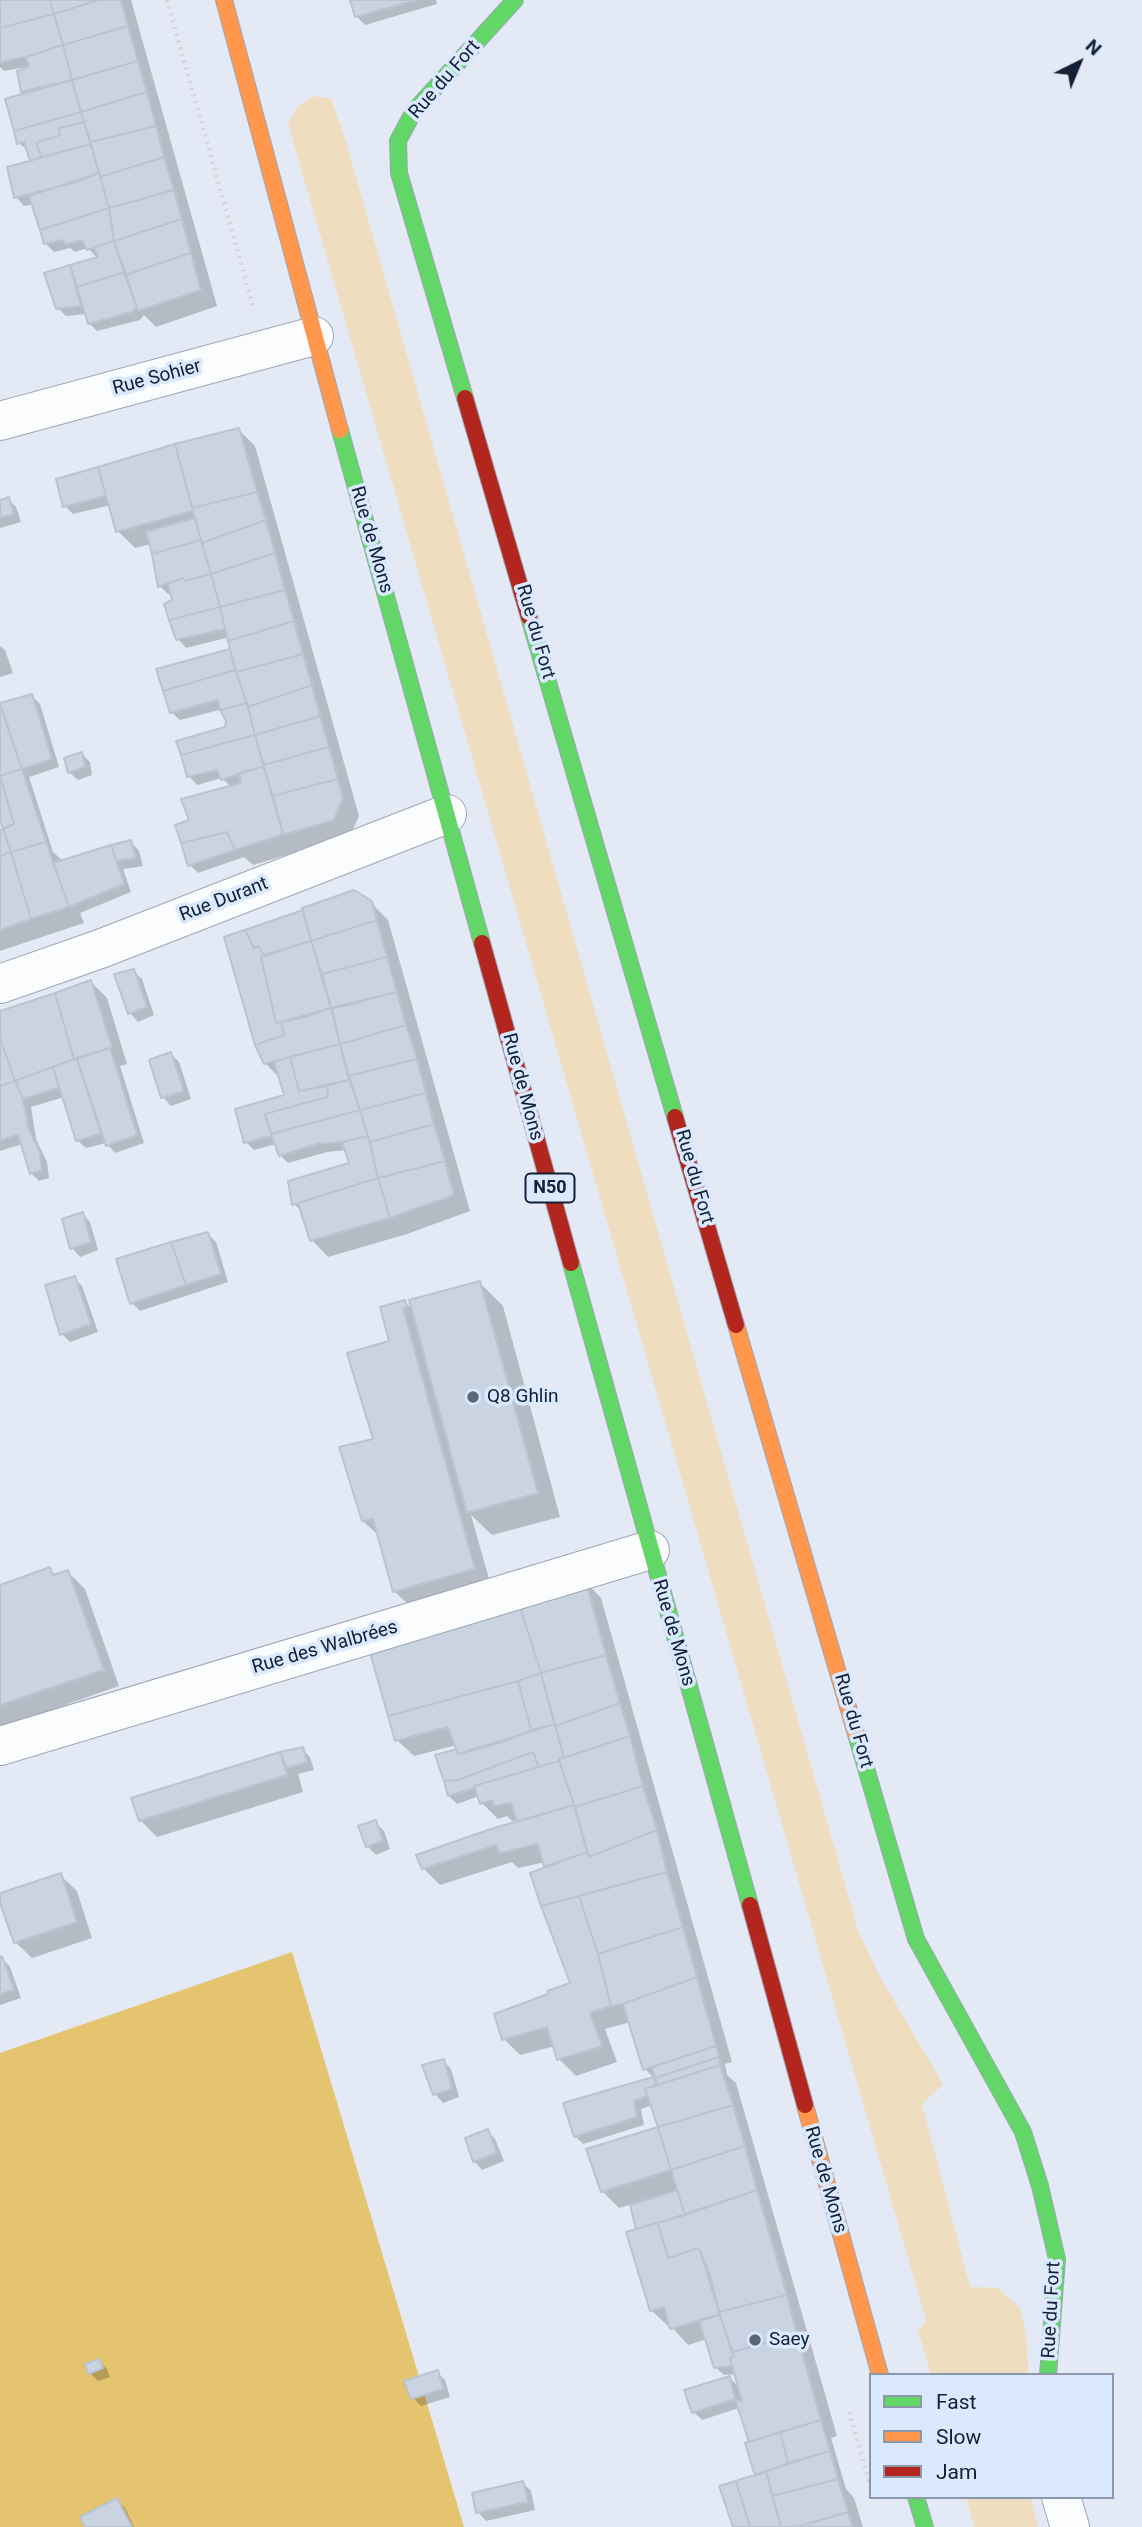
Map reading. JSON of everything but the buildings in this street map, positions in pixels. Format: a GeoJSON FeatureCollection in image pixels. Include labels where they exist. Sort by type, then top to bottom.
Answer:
{"type":"FeatureCollection","features":[{"type":"Feature","properties":{"kind":"main road","name":"Rue de Mons"},"geometry":{"type":"LineString","coordinates":[[224,0],[314,336],[879,2373]]}},
{"type":"Feature","properties":{"kind":"main road","name":"Rue du Fort"},"geometry":{"type":"LineString","coordinates":[[515,0],[414,111],[398,141],[399,173],[916,1939],[1023,2132],[1040,2186],[1057,2259],[1048,2373]]}},
{"type":"Feature","properties":{"kind":"main road"},"geometry":{"type":"LineString","coordinates":[[917,2499],[925,2527]]}},
{"type":"Feature","properties":{"kind":"street","name":"Rue Sohier"},"geometry":{"type":"LineString","coordinates":[[0,421],[314,336]]}},
{"type":"Feature","properties":{"kind":"street","name":"Rue Durant"},"geometry":{"type":"LineString","coordinates":[[0,984],[113,944],[447,814]]}},
{"type":"Feature","properties":{"kind":"street","name":"Rue des Walbrées"},"geometry":{"type":"LineString","coordinates":[[0,1746],[650,1550]]}},
{"type":"Feature","properties":{"kind":"street"},"geometry":{"type":"LineString","coordinates":[[1062,2499],[1070,2527]]}},
{"type":"Feature","properties":{"kind":"shaded area"},"geometry":{"type":"Polygon","coordinates":[[[315,96],[331,99],[346,142],[858,1930],[879,1975],[943,2084],[922,2104],[970,2287],[998,2288],[1020,2308],[1027,2339],[1028,2373],[930,2373],[918,2331],[926,2320],[288,124],[298,106],[315,96]]]}},
{"type":"Feature","properties":{"kind":"shaded area"},"geometry":{"type":"Polygon","coordinates":[[[292,1952],[464,2527],[0,2527],[0,2053],[292,1952]]]}},
{"type":"Feature","properties":{"kind":"shaded area"},"geometry":{"type":"Polygon","coordinates":[[[967,2499],[1031,2499],[1038,2527],[974,2527],[967,2499]]]}},
{"type":"Feature","properties":{"kind":"traffic: fast"},"geometry":{"type":"LineString","coordinates":[[465,398],[399,173],[398,141],[414,111],[515,0]]}},
{"type":"Feature","properties":{"kind":"traffic: fast"},"geometry":{"type":"LineString","coordinates":[[340,430],[482,943]]}},
{"type":"Feature","properties":{"kind":"traffic: fast"},"geometry":{"type":"LineString","coordinates":[[529,617],[675,1117]]}},
{"type":"Feature","properties":{"kind":"traffic: fast"},"geometry":{"type":"LineString","coordinates":[[571,1263],[750,1905]]}},
{"type":"Feature","properties":{"kind":"traffic: fast"},"geometry":{"type":"LineString","coordinates":[[856,1734],[916,1939],[1023,2132],[1040,2186],[1057,2259],[1048,2373]]}},
{"type":"Feature","properties":{"kind":"traffic: fast"},"geometry":{"type":"LineString","coordinates":[[917,2499],[925,2527]]}},
{"type":"Feature","properties":{"kind":"traffic: slow"},"geometry":{"type":"LineString","coordinates":[[224,0],[340,430]]}},
{"type":"Feature","properties":{"kind":"traffic: slow"},"geometry":{"type":"LineString","coordinates":[[736,1325],[856,1734]]}},
{"type":"Feature","properties":{"kind":"traffic: slow"},"geometry":{"type":"LineString","coordinates":[[805,2105],[879,2373]]}},
{"type":"Feature","properties":{"kind":"traffic: jam"},"geometry":{"type":"LineString","coordinates":[[465,398],[529,617]]}},
{"type":"Feature","properties":{"kind":"traffic: jam"},"geometry":{"type":"LineString","coordinates":[[482,943],[571,1263]]}},
{"type":"Feature","properties":{"kind":"traffic: jam"},"geometry":{"type":"LineString","coordinates":[[675,1117],[736,1325]]}},
{"type":"Feature","properties":{"kind":"traffic: jam"},"geometry":{"type":"LineString","coordinates":[[750,1905],[805,2105]]}},
{"type":"Feature","properties":{"kind":"place","name":"Q8 Ghlin"},"geometry":{"type":"Point","coordinates":[473,1397]}},
{"type":"Feature","properties":{"kind":"place","name":"Saey"},"geometry":{"type":"Point","coordinates":[755,2340]}}]}
